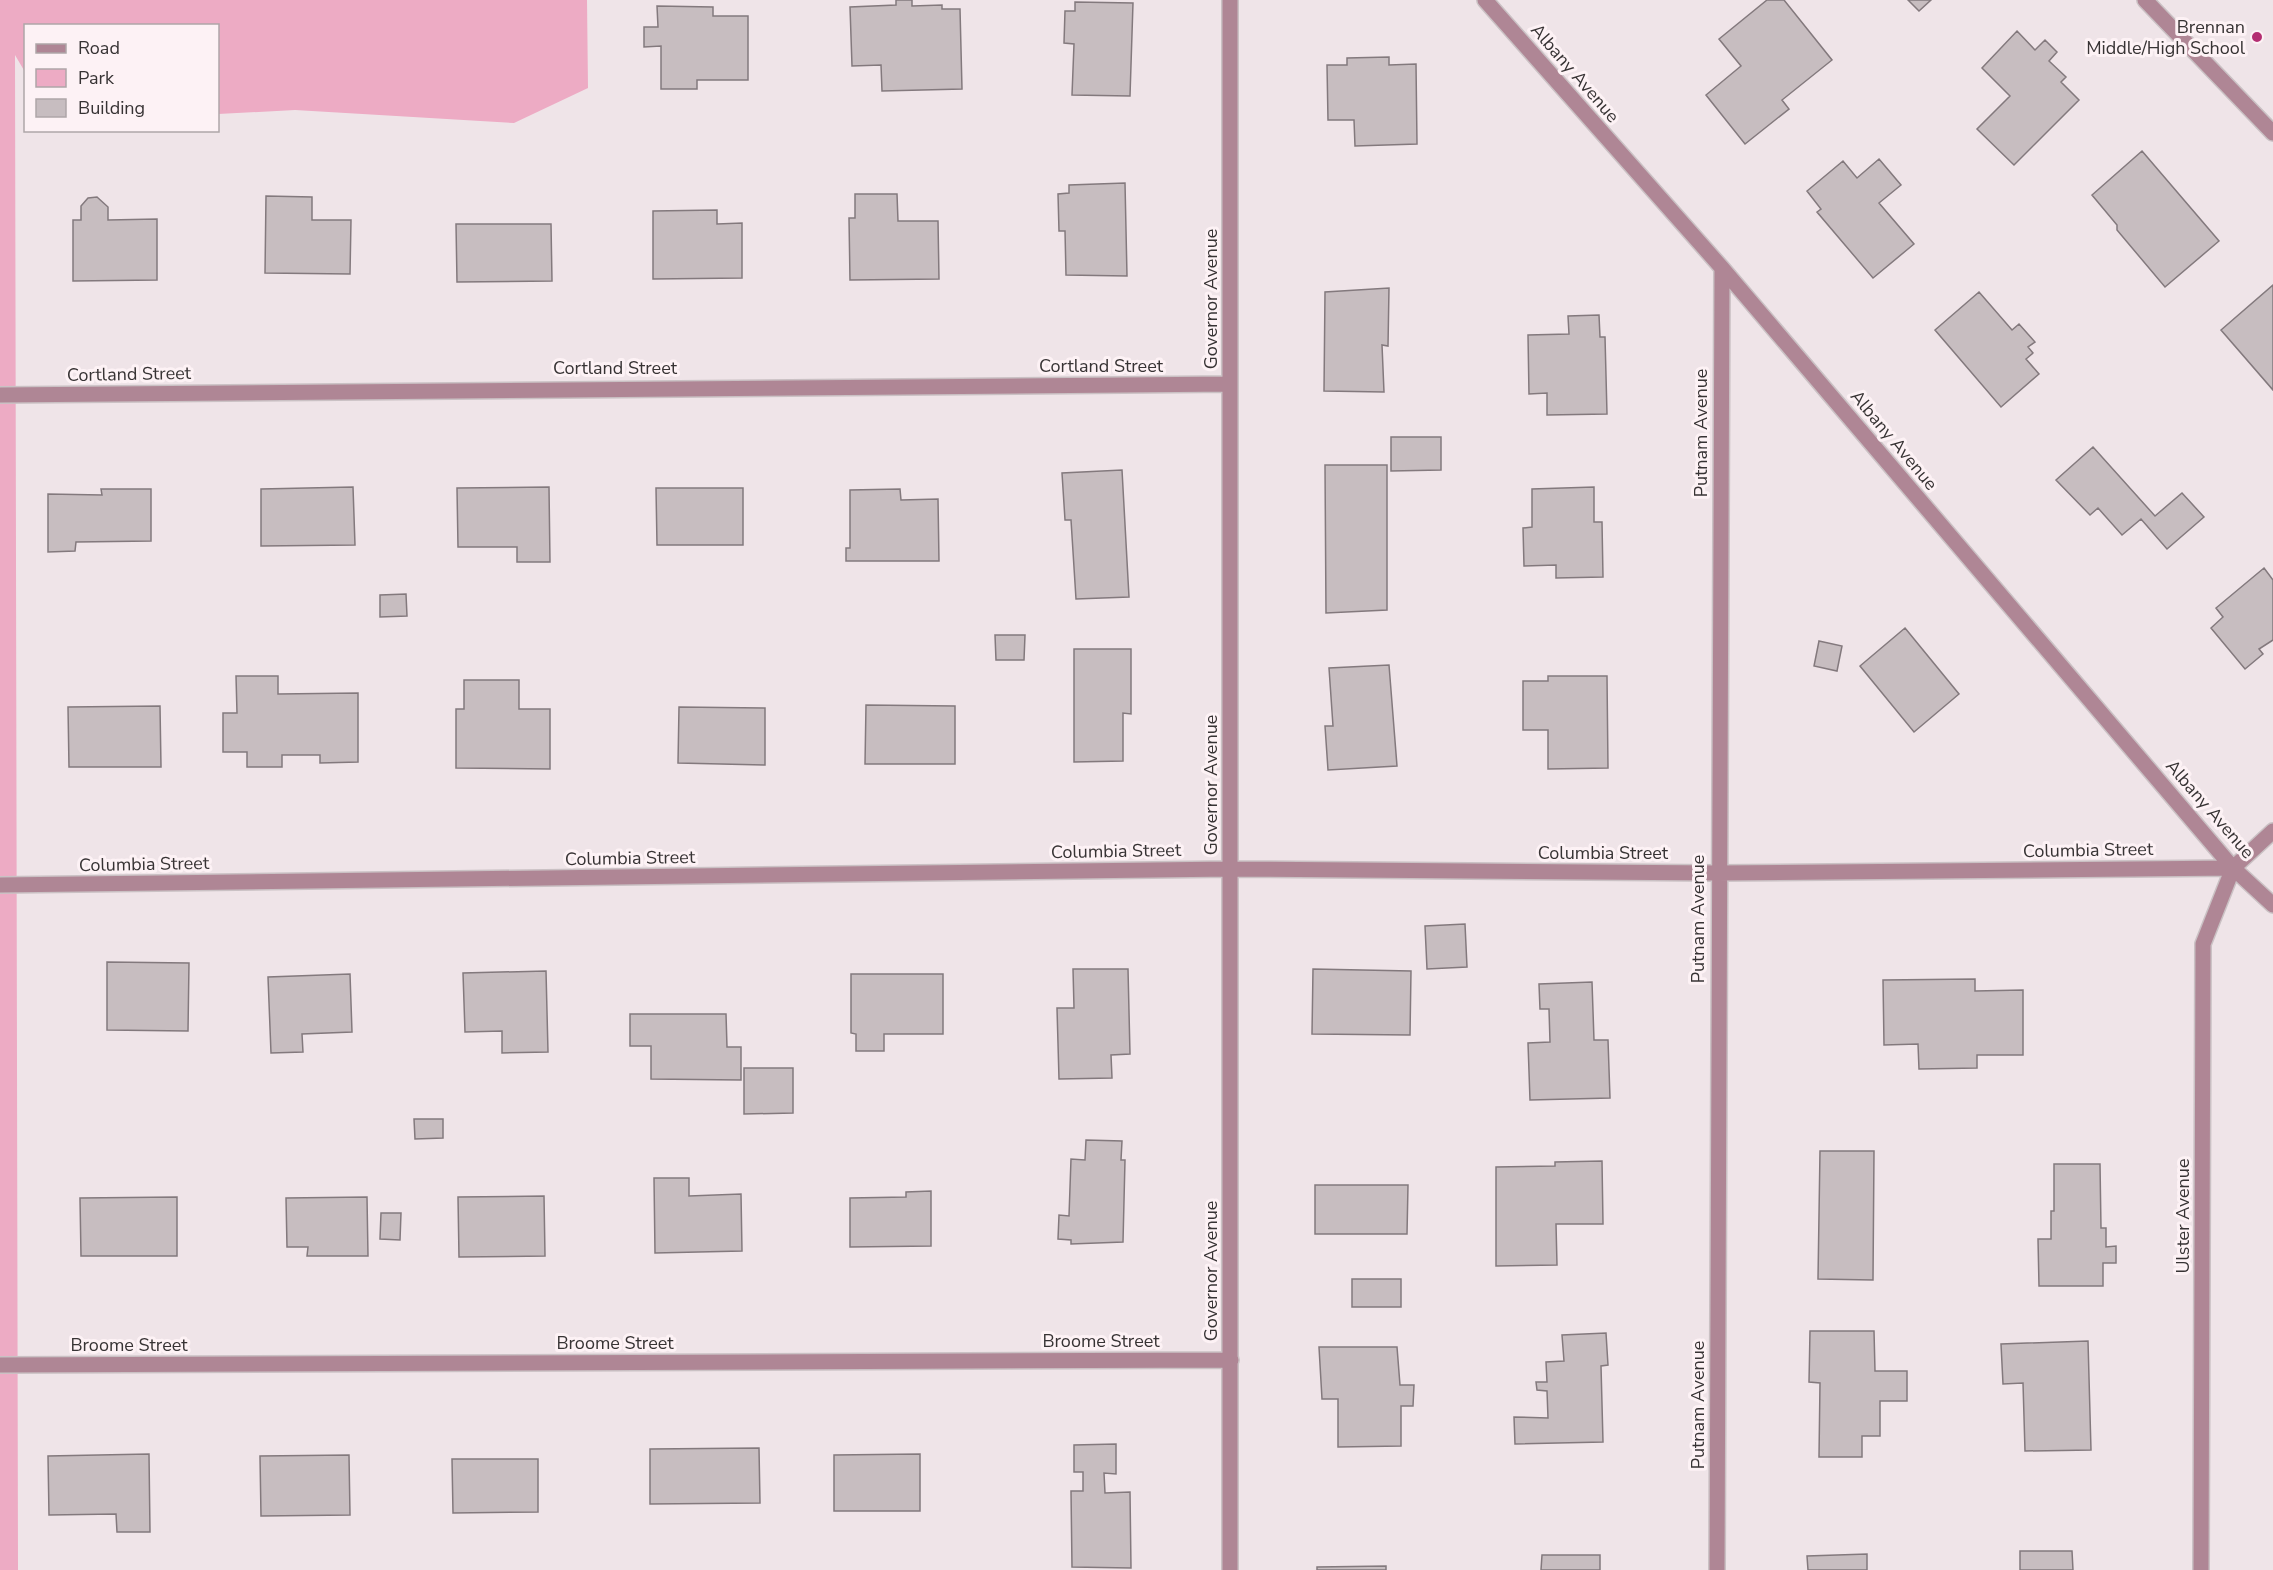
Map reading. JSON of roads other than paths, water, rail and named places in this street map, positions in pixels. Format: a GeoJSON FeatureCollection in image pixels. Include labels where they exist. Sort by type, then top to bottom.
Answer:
{"type":"FeatureCollection","features":[{"type":"Feature","properties":{"kind":"street","name":"Governor Avenue"},"geometry":{"type":"LineString","coordinates":[[1230,0],[1230,1570]]}},
{"type":"Feature","properties":{"kind":"street","name":"Albany Avenue"},"geometry":{"type":"LineString","coordinates":[[1485,0],[1722,268],[2233,868],[2273,905]]}},
{"type":"Feature","properties":{"kind":"street"},"geometry":{"type":"LineString","coordinates":[[2145,0],[2273,133]]}},
{"type":"Feature","properties":{"kind":"street","name":"Putnam Avenue"},"geometry":{"type":"LineString","coordinates":[[1717,1570],[1717,873],[1722,268]]}},
{"type":"Feature","properties":{"kind":"street","name":"Cortland Street"},"geometry":{"type":"LineString","coordinates":[[0,395],[1230,384]]}},
{"type":"Feature","properties":{"kind":"street"},"geometry":{"type":"LineString","coordinates":[[2233,868],[2273,831]]}},
{"type":"Feature","properties":{"kind":"street","name":"Columbia Street"},"geometry":{"type":"LineString","coordinates":[[0,885],[1230,869],[1717,873],[2233,868]]}},
{"type":"Feature","properties":{"kind":"street","name":"Ulster Avenue"},"geometry":{"type":"LineString","coordinates":[[2201,1570],[2203,944],[2233,868]]}},
{"type":"Feature","properties":{"kind":"street","name":"Broome Street"},"geometry":{"type":"LineString","coordinates":[[0,1365],[1231,1360]]}},
{"type":"Feature","properties":{"kind":"place","name":"Brennan Middle/High School"},"geometry":{"type":"Point","coordinates":[2257,37]}}]}
